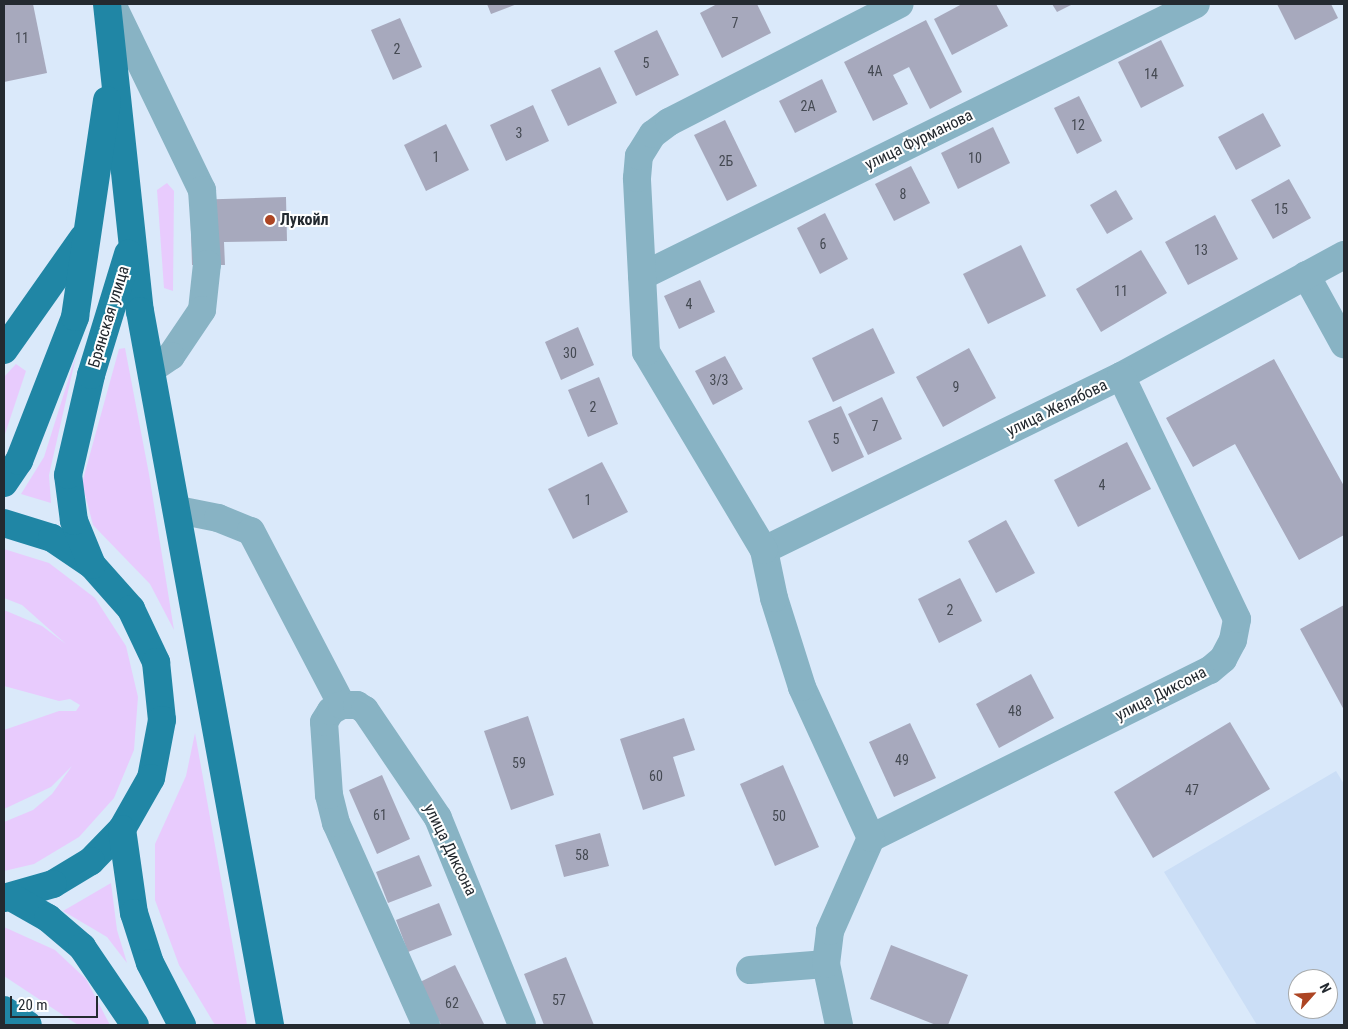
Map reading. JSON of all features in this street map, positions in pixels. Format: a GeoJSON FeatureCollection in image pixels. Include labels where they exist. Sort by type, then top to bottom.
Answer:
{"type":"FeatureCollection","features":[{"type":"Feature","properties":{"kind":"main road","name":"Брянская улица"},"geometry":{"type":"LineString","coordinates":[[92,565],[74,521],[68,475],[91,375],[112,314],[132,238],[107,4]]}},
{"type":"Feature","properties":{"kind":"main road","name":"Брянская улица"},"geometry":{"type":"LineString","coordinates":[[4,484],[19,461],[75,317],[112,64]]}},
{"type":"Feature","properties":{"kind":"main road"},"geometry":{"type":"LineString","coordinates":[[4,350],[87,233]]}},
{"type":"Feature","properties":{"kind":"main road"},"geometry":{"type":"LineString","coordinates":[[132,238],[152,369],[270,1025]]}},
{"type":"Feature","properties":{"kind":"main road"},"geometry":{"type":"LineString","coordinates":[[4,523],[52,538],[92,565],[131,608],[156,662],[162,720],[151,778],[122,829],[91,861],[61,879],[7,898]]}},
{"type":"Feature","properties":{"kind":"main road"},"geometry":{"type":"LineString","coordinates":[[122,829],[134,914],[150,963],[182,1025]]}},
{"type":"Feature","properties":{"kind":"main road"},"geometry":{"type":"LineString","coordinates":[[7,898],[48,918],[82,947],[135,1025]]}},
{"type":"Feature","properties":{"kind":"main road"},"geometry":{"type":"LineString","coordinates":[[4,1010],[28,1025]]}},
{"type":"Feature","properties":{"kind":"street"},"geometry":{"type":"LineString","coordinates":[[112,4],[202,190],[207,264],[202,310],[171,356],[152,369]]}},
{"type":"Feature","properties":{"kind":"street"},"geometry":{"type":"LineString","coordinates":[[839,1025],[826,964],[830,931],[871,838],[802,687],[774,598],[764,550],[653,367],[643,334],[639,156],[653,134],[669,122],[900,4]]}},
{"type":"Feature","properties":{"kind":"street","name":"улица Фурманова"},"geometry":{"type":"LineString","coordinates":[[642,276],[1196,4]]}},
{"type":"Feature","properties":{"kind":"street","name":"улица Желябова"},"geometry":{"type":"LineString","coordinates":[[764,550],[1121,376],[1344,255]]}},
{"type":"Feature","properties":{"kind":"street"},"geometry":{"type":"LineString","coordinates":[[1306,275],[1344,344]]}},
{"type":"Feature","properties":{"kind":"street","name":"улица Диксона"},"geometry":{"type":"LineString","coordinates":[[871,838],[1210,670],[1223,659],[1233,640],[1236,619],[1121,376]]}},
{"type":"Feature","properties":{"kind":"street"},"geometry":{"type":"LineString","coordinates":[[178,510],[218,518],[251,531],[342,705],[331,711],[324,722],[329,795],[336,823],[426,1025]]}},
{"type":"Feature","properties":{"kind":"street","name":"улица Диксона"},"geometry":{"type":"LineString","coordinates":[[342,705],[357,705],[365,710],[438,818],[522,1025]]}},
{"type":"Feature","properties":{"kind":"street"},"geometry":{"type":"LineString","coordinates":[[750,970],[826,964]]}},
{"type":"Feature","properties":{"kind":"shaded area"},"geometry":{"type":"Polygon","coordinates":[[[167,183],[174,191],[173,291],[164,288],[157,190],[167,183]]]}},
{"type":"Feature","properties":{"kind":"shaded area"},"geometry":{"type":"Polygon","coordinates":[[[125,348],[149,474],[174,630],[150,584],[93,525],[82,483],[119,349],[125,348]]]}},
{"type":"Feature","properties":{"kind":"shaded area"},"geometry":{"type":"Polygon","coordinates":[[[77,352],[49,475],[51,503],[21,494],[44,457],[77,352]]]}},
{"type":"Feature","properties":{"kind":"shaded area"},"geometry":{"type":"Polygon","coordinates":[[[16,364],[26,371],[4,437],[4,377],[16,364]]]}},
{"type":"Feature","properties":{"kind":"shaded area"},"geometry":{"type":"Polygon","coordinates":[[[4,549],[49,563],[95,598],[126,646],[138,697],[134,750],[114,798],[79,837],[34,864],[4,871],[4,822],[33,810],[52,794],[72,766],[51,787],[4,809],[4,730],[59,711],[76,711],[80,705],[70,699],[59,701],[4,686],[4,610],[42,626],[66,644],[22,605],[4,598],[4,549]]]}},
{"type":"Feature","properties":{"kind":"shaded area"},"geometry":{"type":"Polygon","coordinates":[[[195,733],[247,1025],[215,1025],[179,965],[155,900],[155,844],[186,776],[195,733]]]}},
{"type":"Feature","properties":{"kind":"shaded area"},"geometry":{"type":"Polygon","coordinates":[[[1336,771],[1344,784],[1344,1025],[1257,1025],[1164,872],[1336,771]]]}},
{"type":"Feature","properties":{"kind":"shaded area"},"geometry":{"type":"Polygon","coordinates":[[[111,883],[117,930],[127,963],[107,937],[63,911],[111,883]]]}},
{"type":"Feature","properties":{"kind":"shaded area"},"geometry":{"type":"Polygon","coordinates":[[[4,927],[55,950],[86,979],[110,1025],[78,1025],[4,976],[4,927]]]}},
{"type":"Feature","properties":{"kind":"building"},"geometry":{"type":"Polygon","coordinates":[[[4,4],[33,4],[47,73],[4,82],[4,4]]]}},
{"type":"Feature","properties":{"kind":"building"},"geometry":{"type":"Polygon","coordinates":[[[487,4],[517,4],[491,14],[487,4]]]}},
{"type":"Feature","properties":{"kind":"building"},"geometry":{"type":"Polygon","coordinates":[[[717,4],[757,4],[771,33],[722,58],[700,13],[717,4]]]}},
{"type":"Feature","properties":{"kind":"building"},"geometry":{"type":"Polygon","coordinates":[[[962,4],[996,4],[1008,26],[952,55],[934,19],[962,4]]]}},
{"type":"Feature","properties":{"kind":"building"},"geometry":{"type":"Polygon","coordinates":[[[1052,4],[1073,4],[1057,12],[1052,4]]]}},
{"type":"Feature","properties":{"kind":"building"},"geometry":{"type":"Polygon","coordinates":[[[1277,4],[1331,4],[1338,18],[1295,40],[1277,4]]]}},
{"type":"Feature","properties":{"kind":"building"},"geometry":{"type":"Polygon","coordinates":[[[400,18],[422,67],[393,80],[371,30],[400,18]]]}},
{"type":"Feature","properties":{"kind":"building"},"geometry":{"type":"Polygon","coordinates":[[[926,20],[962,92],[930,109],[909,67],[893,75],[908,104],[873,121],[844,62],[926,20]]]}},
{"type":"Feature","properties":{"kind":"building"},"geometry":{"type":"Polygon","coordinates":[[[657,30],[679,75],[636,96],[614,51],[657,30]]]}},
{"type":"Feature","properties":{"kind":"building"},"geometry":{"type":"Polygon","coordinates":[[[1161,40],[1184,86],[1141,108],[1118,62],[1161,40]]]}},
{"type":"Feature","properties":{"kind":"building"},"geometry":{"type":"Polygon","coordinates":[[[600,67],[617,103],[568,126],[551,90],[600,67]]]}},
{"type":"Feature","properties":{"kind":"building"},"geometry":{"type":"Polygon","coordinates":[[[822,79],[837,112],[795,133],[779,101],[822,79]]]}},
{"type":"Feature","properties":{"kind":"building"},"geometry":{"type":"Polygon","coordinates":[[[1079,96],[1102,141],[1077,154],[1054,108],[1079,96]]]}},
{"type":"Feature","properties":{"kind":"building"},"geometry":{"type":"Polygon","coordinates":[[[533,105],[549,141],[506,161],[490,125],[533,105]]]}},
{"type":"Feature","properties":{"kind":"building"},"geometry":{"type":"Polygon","coordinates":[[[1263,113],[1281,146],[1236,170],[1218,137],[1263,113]]]}},
{"type":"Feature","properties":{"kind":"building"},"geometry":{"type":"Polygon","coordinates":[[[725,120],[757,186],[727,201],[694,135],[725,120]]]}},
{"type":"Feature","properties":{"kind":"building"},"geometry":{"type":"Polygon","coordinates":[[[446,124],[469,170],[426,191],[404,145],[446,124]]]}},
{"type":"Feature","properties":{"kind":"building"},"geometry":{"type":"Polygon","coordinates":[[[993,127],[1010,163],[958,189],[941,153],[993,127]]]}},
{"type":"Feature","properties":{"kind":"building"},"geometry":{"type":"Polygon","coordinates":[[[911,166],[930,203],[894,221],[875,184],[911,166]]]}},
{"type":"Feature","properties":{"kind":"building"},"geometry":{"type":"Polygon","coordinates":[[[1289,179],[1311,218],[1273,239],[1251,200],[1289,179]]]}},
{"type":"Feature","properties":{"kind":"building"},"geometry":{"type":"Polygon","coordinates":[[[1116,190],[1133,219],[1107,234],[1090,205],[1116,190]]]}},
{"type":"Feature","properties":{"kind":"building"},"geometry":{"type":"Polygon","coordinates":[[[286,197],[287,241],[224,242],[225,265],[192,265],[190,200],[286,197]]]}},
{"type":"Feature","properties":{"kind":"building"},"geometry":{"type":"Polygon","coordinates":[[[825,213],[848,259],[820,274],[797,228],[825,213]]]}},
{"type":"Feature","properties":{"kind":"building"},"geometry":{"type":"Polygon","coordinates":[[[1215,215],[1238,259],[1188,285],[1165,242],[1215,215]]]}},
{"type":"Feature","properties":{"kind":"building"},"geometry":{"type":"Polygon","coordinates":[[[1021,245],[1046,296],[988,324],[963,274],[1021,245]]]}},
{"type":"Feature","properties":{"kind":"building"},"geometry":{"type":"Polygon","coordinates":[[[1141,250],[1167,293],[1101,332],[1076,289],[1141,250]]]}},
{"type":"Feature","properties":{"kind":"building"},"geometry":{"type":"Polygon","coordinates":[[[700,280],[715,312],[679,329],[664,296],[700,280]]]}},
{"type":"Feature","properties":{"kind":"building"},"geometry":{"type":"Polygon","coordinates":[[[578,327],[594,365],[561,380],[545,342],[578,327]]]}},
{"type":"Feature","properties":{"kind":"building"},"geometry":{"type":"Polygon","coordinates":[[[873,328],[895,373],[833,402],[812,358],[873,328]]]}},
{"type":"Feature","properties":{"kind":"building"},"geometry":{"type":"Polygon","coordinates":[[[969,348],[996,398],[943,427],[916,377],[969,348]]]}},
{"type":"Feature","properties":{"kind":"building"},"geometry":{"type":"Polygon","coordinates":[[[725,356],[743,389],[713,405],[695,371],[725,356]]]}},
{"type":"Feature","properties":{"kind":"building"},"geometry":{"type":"Polygon","coordinates":[[[1274,359],[1344,486],[1344,535],[1299,560],[1235,444],[1193,467],[1166,418],[1274,359]]]}},
{"type":"Feature","properties":{"kind":"building"},"geometry":{"type":"Polygon","coordinates":[[[599,377],[618,424],[588,437],[568,390],[599,377]]]}},
{"type":"Feature","properties":{"kind":"building"},"geometry":{"type":"Polygon","coordinates":[[[882,397],[902,439],[868,455],[848,414],[882,397]]]}},
{"type":"Feature","properties":{"kind":"building"},"geometry":{"type":"Polygon","coordinates":[[[841,406],[864,457],[832,472],[808,421],[841,406]]]}},
{"type":"Feature","properties":{"kind":"building"},"geometry":{"type":"Polygon","coordinates":[[[1127,442],[1151,489],[1078,527],[1054,480],[1127,442]]]}},
{"type":"Feature","properties":{"kind":"building"},"geometry":{"type":"Polygon","coordinates":[[[602,462],[628,512],[573,539],[548,489],[602,462]]]}},
{"type":"Feature","properties":{"kind":"building"},"geometry":{"type":"Polygon","coordinates":[[[1006,520],[1035,573],[996,593],[968,541],[1006,520]]]}},
{"type":"Feature","properties":{"kind":"building"},"geometry":{"type":"Polygon","coordinates":[[[960,578],[982,621],[939,643],[918,599],[960,578]]]}},
{"type":"Feature","properties":{"kind":"building"},"geometry":{"type":"Polygon","coordinates":[[[1344,605],[1344,710],[1300,629],[1344,605]]]}},
{"type":"Feature","properties":{"kind":"building"},"geometry":{"type":"Polygon","coordinates":[[[1031,674],[1054,718],[999,748],[976,704],[1031,674]]]}},
{"type":"Feature","properties":{"kind":"building"},"geometry":{"type":"Polygon","coordinates":[[[528,716],[554,795],[511,810],[484,731],[528,716]]]}},
{"type":"Feature","properties":{"kind":"building"},"geometry":{"type":"Polygon","coordinates":[[[684,718],[695,750],[673,757],[685,796],[643,810],[620,739],[684,718]]]}},
{"type":"Feature","properties":{"kind":"building"},"geometry":{"type":"Polygon","coordinates":[[[1230,722],[1270,789],[1153,858],[1114,792],[1230,722]]]}},
{"type":"Feature","properties":{"kind":"building"},"geometry":{"type":"Polygon","coordinates":[[[910,723],[936,778],[894,797],[869,742],[910,723]]]}},
{"type":"Feature","properties":{"kind":"building"},"geometry":{"type":"Polygon","coordinates":[[[783,765],[819,847],[775,866],[740,784],[783,765]]]}},
{"type":"Feature","properties":{"kind":"building"},"geometry":{"type":"Polygon","coordinates":[[[382,775],[410,839],[377,854],[349,790],[382,775]]]}},
{"type":"Feature","properties":{"kind":"building"},"geometry":{"type":"Polygon","coordinates":[[[600,833],[609,866],[564,877],[555,845],[600,833]]]}},
{"type":"Feature","properties":{"kind":"building"},"geometry":{"type":"Polygon","coordinates":[[[419,855],[432,886],[388,903],[376,872],[419,855]]]}},
{"type":"Feature","properties":{"kind":"building"},"geometry":{"type":"Polygon","coordinates":[[[439,903],[452,935],[408,952],[396,920],[439,903]]]}},
{"type":"Feature","properties":{"kind":"building"},"geometry":{"type":"Polygon","coordinates":[[[891,945],[968,975],[948,1025],[936,1025],[870,999],[891,945]]]}},
{"type":"Feature","properties":{"kind":"building"},"geometry":{"type":"Polygon","coordinates":[[[566,957],[594,1025],[544,1025],[524,974],[566,957]]]}},
{"type":"Feature","properties":{"kind":"building"},"geometry":{"type":"Polygon","coordinates":[[[455,965],[484,1024],[441,1025],[420,982],[455,965]]]}},
{"type":"Feature","properties":{"kind":"place","name":"Лукойл"},"geometry":{"type":"Point","coordinates":[270,220]}}]}
